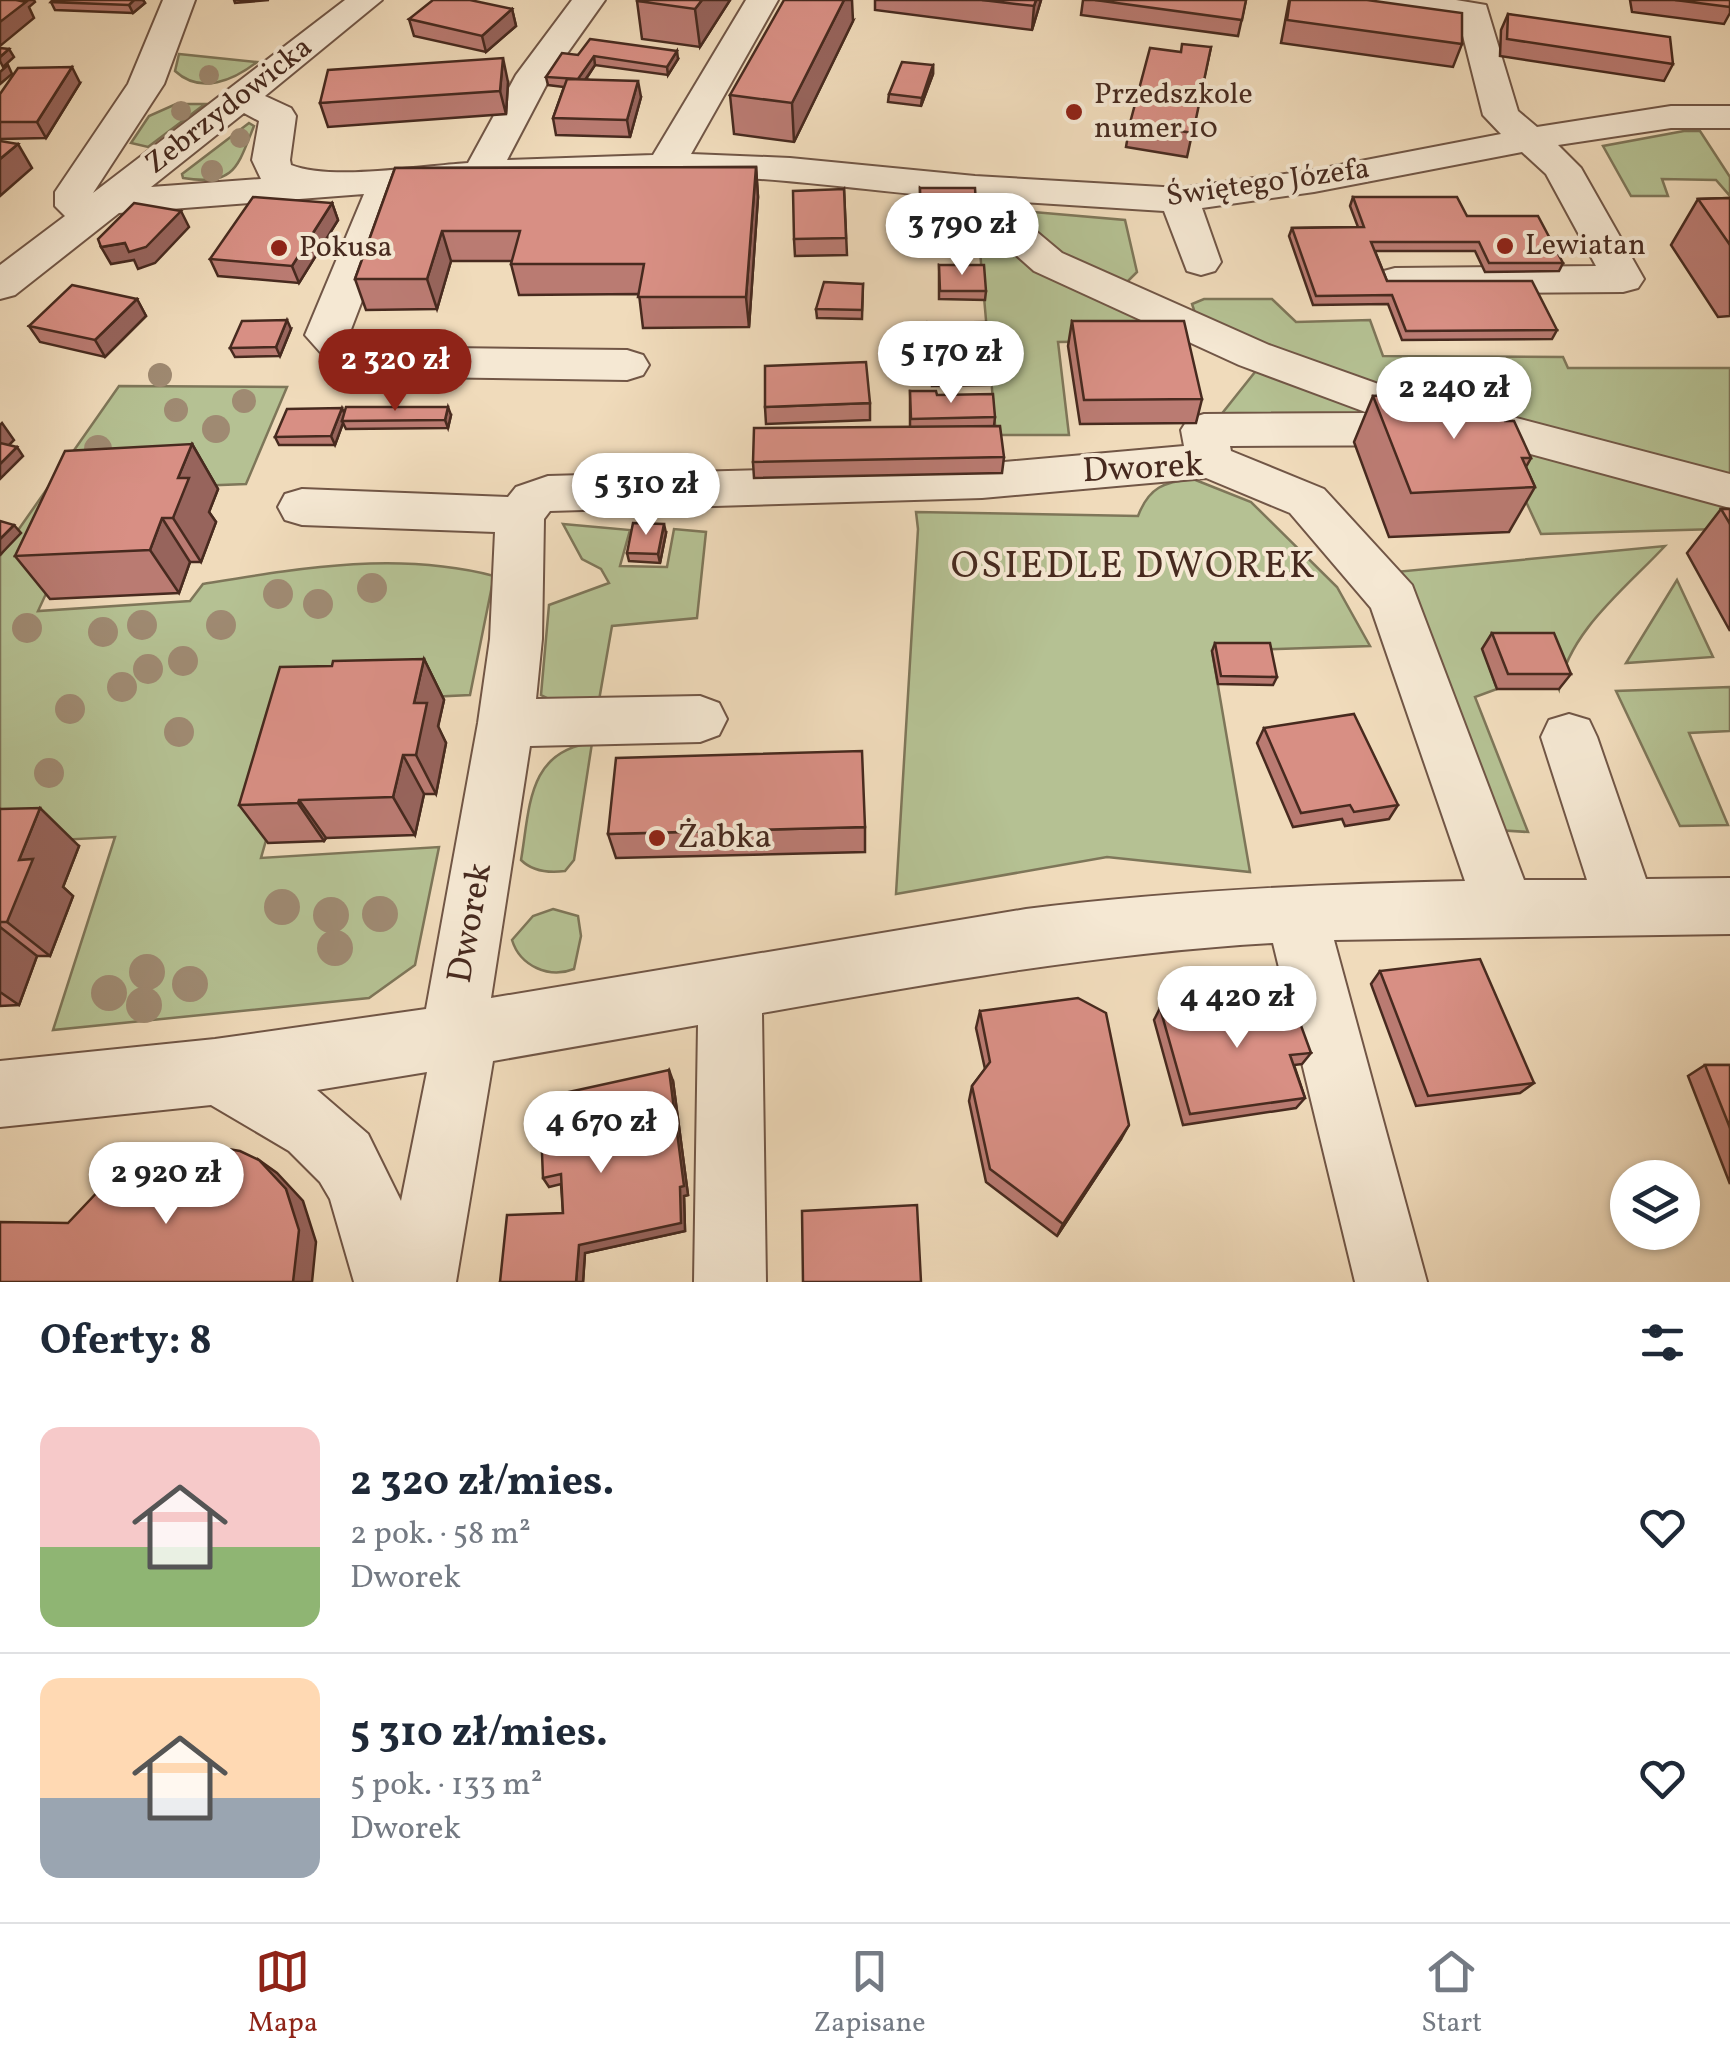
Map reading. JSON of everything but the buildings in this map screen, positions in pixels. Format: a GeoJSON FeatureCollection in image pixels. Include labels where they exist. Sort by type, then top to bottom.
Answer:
{"type":"FeatureCollection","features":[{"type":"Feature","properties":{"kind":"street"},"geometry":{"type":"LineString","coordinates":[[100,207],[72,203],[74,192],[172,89],[179,0]]}},
{"type":"Feature","properties":{"kind":"street","name":"Zebrzydowicka"},"geometry":{"type":"LineString","coordinates":[[0,286],[366,0]]}},
{"type":"Feature","properties":{"kind":"street"},"geometry":{"type":"LineString","coordinates":[[481,173],[534,75],[589,0]]}},
{"type":"Feature","properties":{"kind":"street"},"geometry":{"type":"LineString","coordinates":[[665,166],[762,0]]}},
{"type":"Feature","properties":{"kind":"street"},"geometry":{"type":"LineString","coordinates":[[1370,0],[1474,12],[1502,116],[1562,168],[1623,279],[1394,282]]}},
{"type":"Feature","properties":{"kind":"street"},"geometry":{"type":"LineString","coordinates":[[172,89],[243,96]]}},
{"type":"Feature","properties":{"kind":"street","name":"Świętego Józefa"},"geometry":{"type":"LineString","coordinates":[[243,96],[278,116],[268,160],[272,170],[290,180],[324,184]]}},
{"type":"Feature","properties":{"kind":"street","name":"Świętego Józefa"},"geometry":{"type":"LineString","coordinates":[[100,207],[390,179],[665,166],[778,168],[1002,189],[1180,200],[1327,178],[1728,106]]}},
{"type":"Feature","properties":{"kind":"street"},"geometry":{"type":"LineString","coordinates":[[390,179],[327,334],[353,362],[627,364]]}},
{"type":"Feature","properties":{"kind":"street"},"geometry":{"type":"LineString","coordinates":[[1002,189],[1002,212],[1029,251],[1073,276],[1302,375],[1460,430]]}},
{"type":"Feature","properties":{"kind":"street"},"geometry":{"type":"LineString","coordinates":[[1180,200],[1201,262]]}},
{"type":"Feature","properties":{"kind":"street"},"geometry":{"type":"LineString","coordinates":[[1210,461],[1204,430],[1497,429],[1730,491]]}},
{"type":"Feature","properties":{"kind":"street","name":"Dworek"},"geometry":{"type":"LineString","coordinates":[[460,1034],[458,1003],[506,724],[516,639],[520,515],[534,499],[548,494],[982,481],[1210,461],[1307,500],[1394,598],[1505,910]]}},
{"type":"Feature","properties":{"kind":"street","name":"Dworek"},"geometry":{"type":"LineString","coordinates":[[302,507],[520,515]]}},
{"type":"Feature","properties":{"kind":"street"},"geometry":{"type":"LineString","coordinates":[[506,724],[700,718]]}},
{"type":"Feature","properties":{"kind":"street"},"geometry":{"type":"LineString","coordinates":[[1568,737],[1626,908]]}},
{"type":"Feature","properties":{"kind":"street","name":"Dworek"},"geometry":{"type":"LineString","coordinates":[[0,1094],[215,1072],[1062,933],[1296,913],[1730,906]]}},
{"type":"Feature","properties":{"kind":"street"},"geometry":{"type":"LineString","coordinates":[[1296,913],[1391,1282]]}},
{"type":"Feature","properties":{"kind":"street"},"geometry":{"type":"LineString","coordinates":[[730,987],[730,1282]]}},
{"type":"Feature","properties":{"kind":"street"},"geometry":{"type":"LineString","coordinates":[[409,1267],[462,1066],[460,1034]]}},
{"type":"Feature","properties":{"kind":"street"},"geometry":{"type":"LineString","coordinates":[[215,1072],[304,1120],[339,1150],[409,1267]]}},
{"type":"Feature","properties":{"kind":"green space"},"geometry":{"type":"Polygon","coordinates":[[[179,54],[257,62],[228,79],[196,82],[175,71],[179,54]]]}},
{"type":"Feature","properties":{"kind":"green space"},"geometry":{"type":"Polygon","coordinates":[[[176,104],[205,104],[148,147],[131,143],[149,116],[176,104]]]}},
{"type":"Feature","properties":{"kind":"green space"},"geometry":{"type":"Polygon","coordinates":[[[249,123],[254,126],[232,171],[214,179],[183,178],[182,174],[249,123]]]}},
{"type":"Feature","properties":{"kind":"green space"},"geometry":{"type":"Polygon","coordinates":[[[1700,131],[1730,177],[1730,196],[1716,180],[1662,179],[1668,196],[1631,196],[1603,146],[1700,131]]]}},
{"type":"Feature","properties":{"kind":"green space"},"geometry":{"type":"Polygon","coordinates":[[[976,205],[995,207],[1181,340],[1058,342],[1069,435],[996,435],[976,205]]]}},
{"type":"Feature","properties":{"kind":"green space"},"geometry":{"type":"Polygon","coordinates":[[[1010,210],[1125,220],[1137,272],[1125,284],[1030,243],[1010,210]]]}},
{"type":"Feature","properties":{"kind":"green space"},"geometry":{"type":"Polygon","coordinates":[[[1204,299],[1272,299],[1296,322],[1370,320],[1383,356],[1563,357],[1568,368],[1730,368],[1730,483],[1381,392],[1196,316],[1192,304],[1204,299]]]}},
{"type":"Feature","properties":{"kind":"green space"},"geometry":{"type":"Polygon","coordinates":[[[1259,367],[1405,420],[1216,421],[1259,367]]]}},
{"type":"Feature","properties":{"kind":"green space"},"geometry":{"type":"Polygon","coordinates":[[[119,386],[287,387],[246,484],[94,490],[38,611],[190,601],[203,584],[349,565],[421,564],[494,576],[470,695],[305,703],[261,858],[439,847],[415,965],[369,998],[53,1030],[115,837],[0,843],[0,556],[119,386]]]}},
{"type":"Feature","properties":{"kind":"green space"},"geometry":{"type":"Polygon","coordinates":[[[1497,439],[1730,502],[1730,521],[1718,529],[1541,534],[1497,439]]]}},
{"type":"Feature","properties":{"kind":"green space"},"geometry":{"type":"Polygon","coordinates":[[[1193,479],[1251,502],[1337,587],[1370,646],[1212,651],[1250,872],[1107,857],[896,894],[916,512],[1138,516],[1153,492],[1174,482],[1193,479]]]}},
{"type":"Feature","properties":{"kind":"green space"},"geometry":{"type":"Polygon","coordinates":[[[563,524],[630,530],[620,566],[667,567],[674,529],[706,532],[697,618],[612,626],[598,706],[578,713],[541,695],[549,605],[609,583],[601,569],[582,559],[563,524]]]}},
{"type":"Feature","properties":{"kind":"green space"},"geometry":{"type":"Polygon","coordinates":[[[1665,546],[1586,630],[1574,648],[1559,689],[1543,648],[1483,649],[1497,689],[1475,697],[1528,832],[1496,830],[1395,572],[1665,546]]]}},
{"type":"Feature","properties":{"kind":"green space"},"geometry":{"type":"Polygon","coordinates":[[[1677,580],[1713,657],[1626,663],[1677,580]]]}},
{"type":"Feature","properties":{"kind":"green space"},"geometry":{"type":"Polygon","coordinates":[[[1730,687],[1730,731],[1689,733],[1728,825],[1680,826],[1616,691],[1730,687]]]}},
{"type":"Feature","properties":{"kind":"green space"},"geometry":{"type":"Polygon","coordinates":[[[592,743],[574,860],[565,871],[530,867],[521,860],[530,802],[543,770],[571,748],[592,743]]]}},
{"type":"Feature","properties":{"kind":"green space"},"geometry":{"type":"Polygon","coordinates":[[[553,909],[578,916],[581,936],[574,969],[564,972],[537,968],[522,957],[512,940],[533,916],[553,909]]]}},
{"type":"Feature","properties":{"kind":"place","name":"Przedszkole numer 10"},"geometry":{"type":"Point","coordinates":[1074,112]}},
{"type":"Feature","properties":{"kind":"place","name":"Lewiatan"},"geometry":{"type":"Point","coordinates":[1505,246]}},
{"type":"Feature","properties":{"kind":"place","name":"Pokusa"},"geometry":{"type":"Point","coordinates":[279,248]}},
{"type":"Feature","properties":{"kind":"place","name":"Żabka"},"geometry":{"type":"Point","coordinates":[657,838]}},
{"type":"Feature","properties":{"kind":"district","name":"OSIEDLE DWOREK"},"geometry":{"type":"Point","coordinates":[1134,567]}}]}
